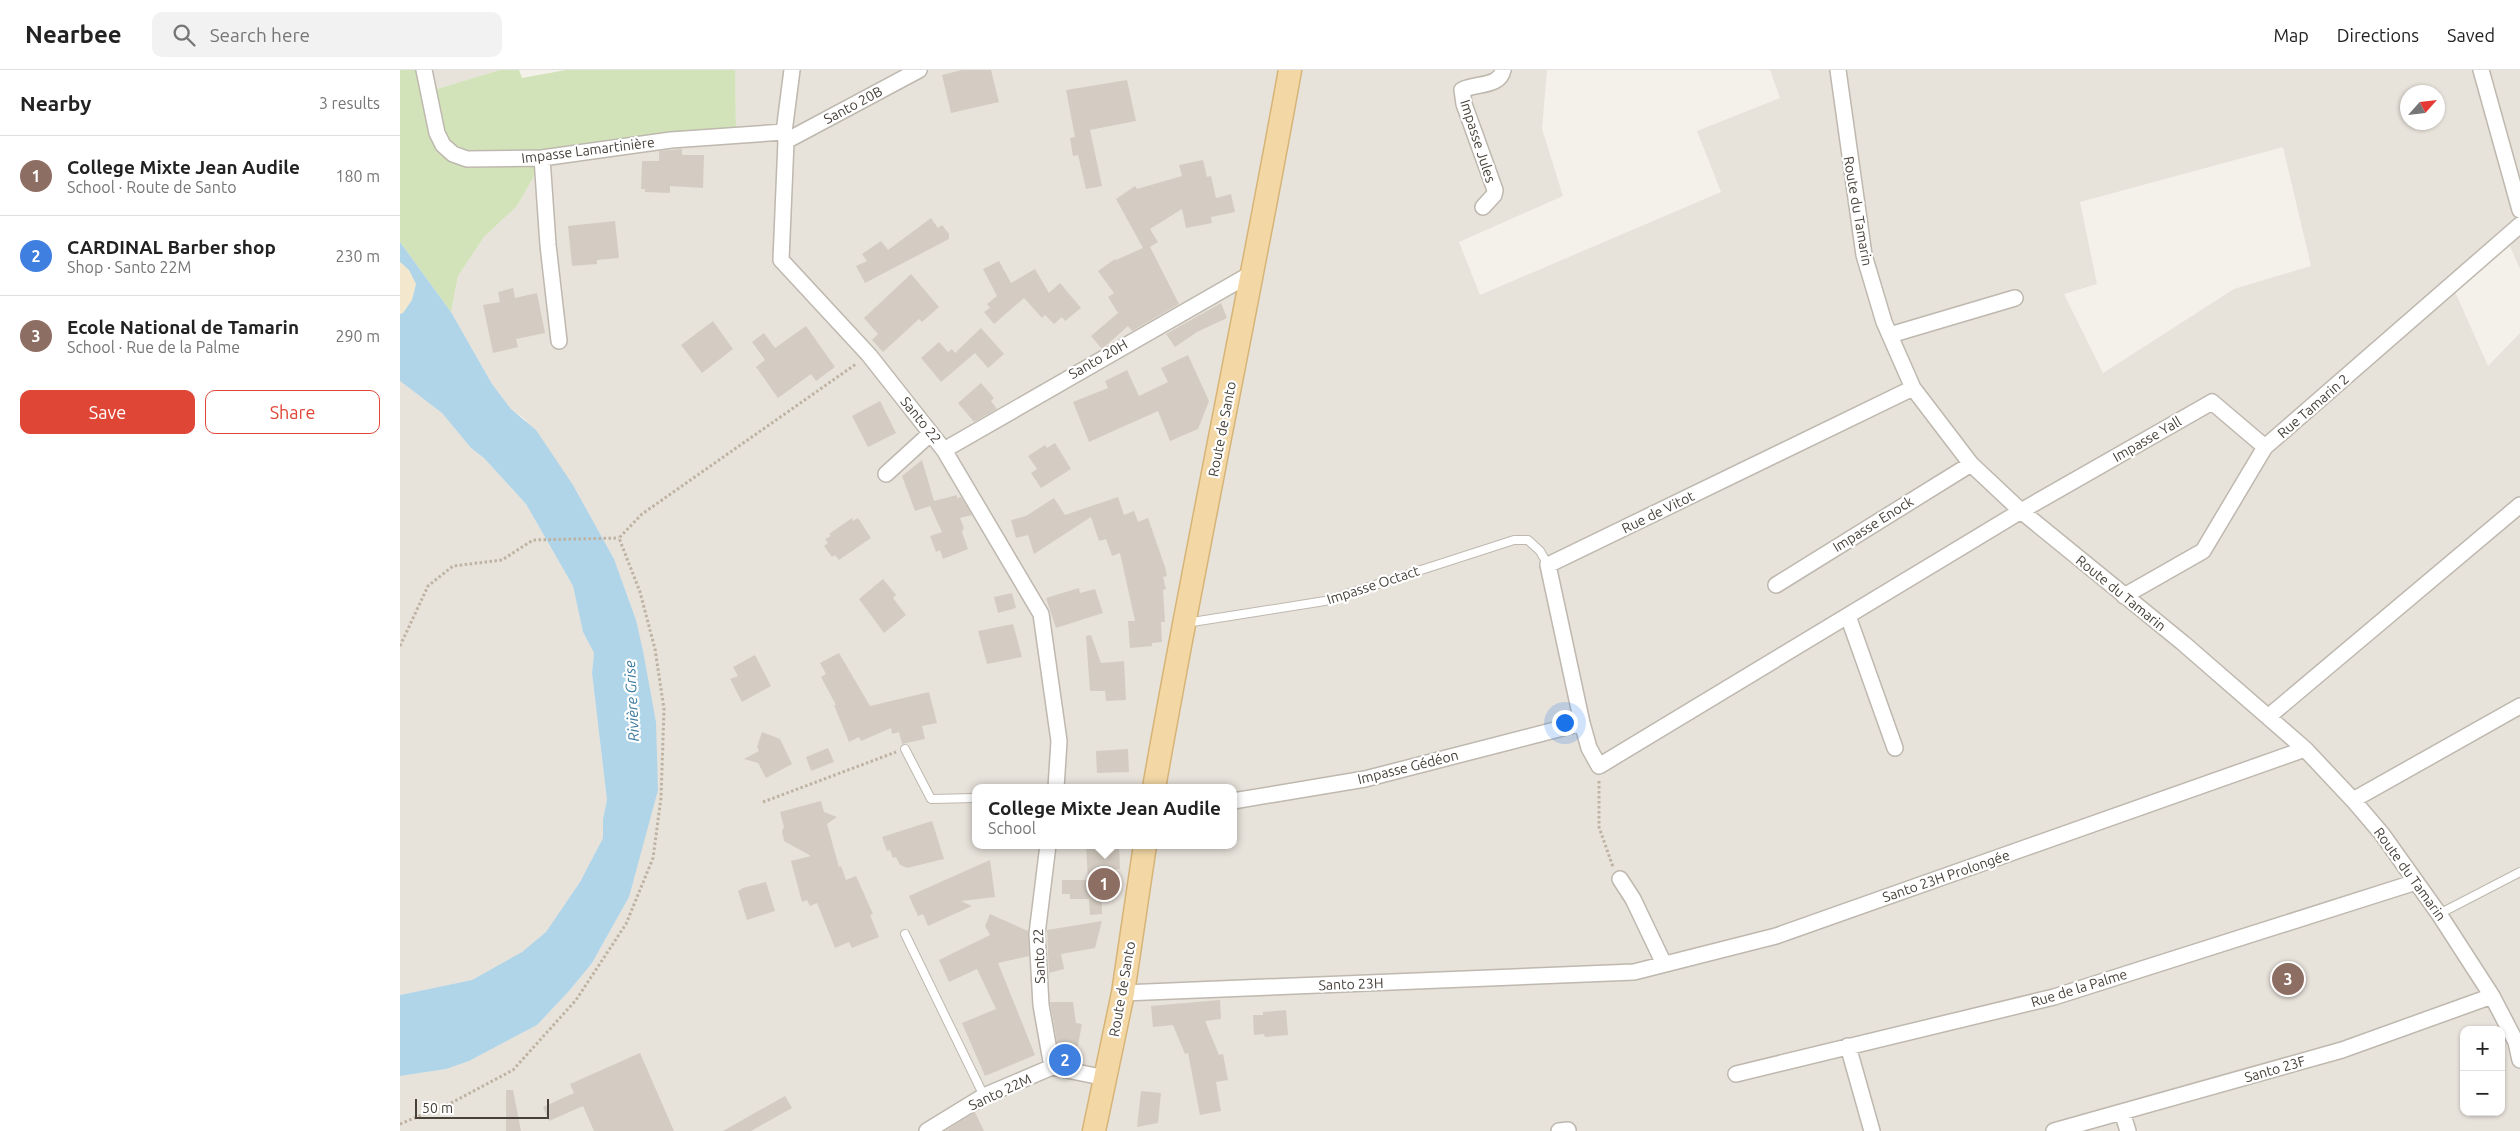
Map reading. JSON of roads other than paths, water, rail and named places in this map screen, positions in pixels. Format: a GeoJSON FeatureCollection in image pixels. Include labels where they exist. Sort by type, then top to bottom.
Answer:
{"type":"FeatureCollection","features":[{"type":"Feature","properties":{"kind":"main road","name":"Route de Santo"},"geometry":{"type":"LineString","coordinates":[[1155,784],[1183,623],[1254,272],[1290,70]]}},
{"type":"Feature","properties":{"kind":"main road","name":"Route de Santo"},"geometry":{"type":"LineString","coordinates":[[1094,1131],[1123,993],[1144,849]]}},
{"type":"Feature","properties":{"kind":"street","name":"Impasse Lamartinière"},"geometry":{"type":"LineString","coordinates":[[424,70],[437,133],[443,145],[453,154],[467,159],[542,158],[672,140],[785,136]]}},
{"type":"Feature","properties":{"kind":"street","name":"Santo 22"},"geometry":{"type":"LineString","coordinates":[[792,70],[785,136],[781,260],[869,355],[944,450],[1041,614],[1058,741],[1056,784]]}},
{"type":"Feature","properties":{"kind":"street","name":"Santo 20B"},"geometry":{"type":"LineString","coordinates":[[785,136],[919,70]]}},
{"type":"Feature","properties":{"kind":"street","name":"Impasse Jules"},"geometry":{"type":"LineString","coordinates":[[1483,207],[1494,195],[1494,190],[1464,104],[1462,90],[1497,81],[1503,70]]}},
{"type":"Feature","properties":{"kind":"street","name":"Route du Tamarin"},"geometry":{"type":"LineString","coordinates":[[1838,70],[1864,255],[1890,335],[1913,388],[1970,464],[2021,511],[2183,643],[2305,749],[2353,800],[2382,834],[2439,914],[2492,996],[2518,1041],[2520,1060]]}},
{"type":"Feature","properties":{"kind":"street"},"geometry":{"type":"LineString","coordinates":[[2481,70],[2520,210]]}},
{"type":"Feature","properties":{"kind":"street"},"geometry":{"type":"LineString","coordinates":[[542,158],[548,245],[558,341]]}},
{"type":"Feature","properties":{"kind":"street","name":"Rue Tamarin 2"},"geometry":{"type":"LineString","coordinates":[[2124,596],[2203,551],[2265,447],[2520,225]]}},
{"type":"Feature","properties":{"kind":"street","name":"Santo 20H"},"geometry":{"type":"LineString","coordinates":[[944,450],[1254,272]]}},
{"type":"Feature","properties":{"kind":"street"},"geometry":{"type":"LineString","coordinates":[[1890,335],[2015,298]]}},
{"type":"Feature","properties":{"kind":"street","name":"Rue de Vitot"},"geometry":{"type":"LineString","coordinates":[[1548,565],[1913,388]]}},
{"type":"Feature","properties":{"kind":"street","name":"Impasse Yall"},"geometry":{"type":"LineString","coordinates":[[2021,511],[2212,402],[2265,447]]}},
{"type":"Feature","properties":{"kind":"street"},"geometry":{"type":"LineString","coordinates":[[886,474],[931,433]]}},
{"type":"Feature","properties":{"kind":"street","name":"Impasse Enock"},"geometry":{"type":"LineString","coordinates":[[1776,585],[1970,464]]}},
{"type":"Feature","properties":{"kind":"street"},"geometry":{"type":"LineString","coordinates":[[2268,717],[2520,505]]}},
{"type":"Feature","properties":{"kind":"street"},"geometry":{"type":"LineString","coordinates":[[1548,565],[1582,724],[1589,748],[1599,766],[2021,511]]}},
{"type":"Feature","properties":{"kind":"street"},"geometry":{"type":"LineString","coordinates":[[1848,616],[1895,748]]}},
{"type":"Feature","properties":{"kind":"street"},"geometry":{"type":"LineString","coordinates":[[2353,800],[2520,706]]}},
{"type":"Feature","properties":{"kind":"street","name":"Impasse Gédéon"},"geometry":{"type":"LineString","coordinates":[[1237,800],[1365,779],[1582,724]]}},
{"type":"Feature","properties":{"kind":"street","name":"Santo 23H Prolongée"},"geometry":{"type":"LineString","coordinates":[[1580,975],[1634,972],[1776,936],[2305,749]]}},
{"type":"Feature","properties":{"kind":"street","name":"Santo 22"},"geometry":{"type":"LineString","coordinates":[[1048,849],[1037,934],[1041,1005],[1052,1067]]}},
{"type":"Feature","properties":{"kind":"street"},"geometry":{"type":"LineString","coordinates":[[1616,874],[1633,899],[1664,964]]}},
{"type":"Feature","properties":{"kind":"street","name":"Rue de la Palme"},"geometry":{"type":"LineString","coordinates":[[1736,1074],[2054,997],[2416,882]]}},
{"type":"Feature","properties":{"kind":"street","name":"Santo 23H"},"geometry":{"type":"LineString","coordinates":[[1123,993],[1580,975]]}},
{"type":"Feature","properties":{"kind":"street","name":"Santo 23F"},"geometry":{"type":"LineString","coordinates":[[2054,1131],[2342,1050],[2492,996]]}},
{"type":"Feature","properties":{"kind":"street"},"geometry":{"type":"LineString","coordinates":[[1848,1046],[1872,1131]]}},
{"type":"Feature","properties":{"kind":"street"},"geometry":{"type":"LineString","coordinates":[[1052,1067],[1106,1078]]}},
{"type":"Feature","properties":{"kind":"street","name":"Santo 22M"},"geometry":{"type":"LineString","coordinates":[[928,1131],[984,1096],[1052,1067]]}},
{"type":"Feature","properties":{"kind":"street"},"geometry":{"type":"LineString","coordinates":[[2122,1112],[2128,1131]]}},
{"type":"Feature","properties":{"kind":"lane","name":"Impasse Octact"},"geometry":{"type":"LineString","coordinates":[[1183,623],[1325,601],[1514,540],[1528,540],[1540,551],[1548,565]]}},
{"type":"Feature","properties":{"kind":"lane"},"geometry":{"type":"LineString","coordinates":[[906,749],[931,799],[972,798]]}},
{"type":"Feature","properties":{"kind":"lane"},"geometry":{"type":"LineString","coordinates":[[2439,914],[2520,872]]}},
{"type":"Feature","properties":{"kind":"lane"},"geometry":{"type":"LineString","coordinates":[[905,934],[984,1096]]}},
{"type":"Feature","properties":{"kind":"water","name":"Rivière Grise"},"geometry":{"type":"Polygon","coordinates":[[[400,242],[451,312],[492,384],[511,409],[536,430],[573,485],[614,559],[636,620],[643,651],[656,722],[658,790],[629,897],[592,963],[569,991],[537,1025],[469,1061],[446,1069],[400,1076],[400,995],[472,980],[522,952],[546,932],[580,882],[603,838],[603,819],[607,800],[592,673],[594,653],[583,632],[573,586],[526,504],[484,458],[471,448],[442,413],[400,381],[400,314],[403,313],[412,300],[416,284],[409,270],[400,262],[400,242]]]}},
{"type":"Feature","properties":{"kind":"place","name":"College Mixte Jean Audile"},"geometry":{"type":"Point","coordinates":[1104,884]}},
{"type":"Feature","properties":{"kind":"place","name":"Ecole National de Tamarin"},"geometry":{"type":"Point","coordinates":[2288,979]}},
{"type":"Feature","properties":{"kind":"place","name":"CARDINAL Barber shop"},"geometry":{"type":"Point","coordinates":[1065,1060]}}]}
